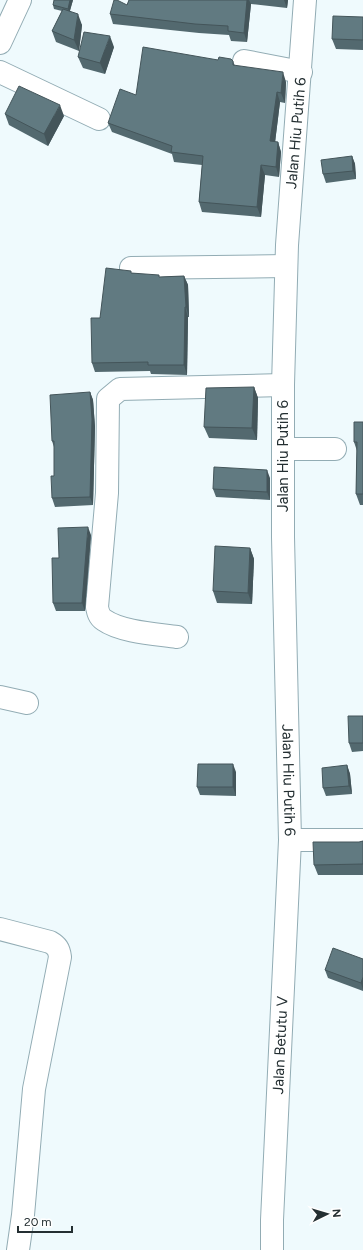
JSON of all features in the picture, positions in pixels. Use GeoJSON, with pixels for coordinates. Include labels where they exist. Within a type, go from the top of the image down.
{"type":"FeatureCollection","features":[{"type":"Feature","properties":{"kind":"street"},"geometry":{"type":"LineString","coordinates":[[0,43],[20,0]]}},
{"type":"Feature","properties":{"kind":"street","name":"Jalan Hiu Putih 6"},"geometry":{"type":"LineString","coordinates":[[305,0],[286,266],[283,537],[290,840],[363,840]]}},
{"type":"Feature","properties":{"kind":"street"},"geometry":{"type":"LineString","coordinates":[[244,61],[300,72]]}},
{"type":"Feature","properties":{"kind":"street"},"geometry":{"type":"LineString","coordinates":[[0,72],[100,119]]}},
{"type":"Feature","properties":{"kind":"street"},"geometry":{"type":"LineString","coordinates":[[131,268],[286,266]]}},
{"type":"Feature","properties":{"kind":"street"},"geometry":{"type":"LineString","coordinates":[[177,637],[122,628],[103,620],[98,614],[97,606],[107,493],[108,399],[120,388],[284,385]]}},
{"type":"Feature","properties":{"kind":"street"},"geometry":{"type":"LineString","coordinates":[[283,449],[335,449]]}},
{"type":"Feature","properties":{"kind":"street"},"geometry":{"type":"LineString","coordinates":[[0,697],[27,704]]}},
{"type":"Feature","properties":{"kind":"street","name":"Jalan Betutu V"},"geometry":{"type":"LineString","coordinates":[[272,1250],[272,1220],[290,840]]}},
{"type":"Feature","properties":{"kind":"street"},"geometry":{"type":"LineString","coordinates":[[0,929],[50,942],[56,945],[59,950],[60,957],[34,1089],[23,1215],[18,1250]]}},
{"type":"Feature","properties":{"kind":"building"},"geometry":{"type":"Polygon","coordinates":[[[54,0],[70,0],[68,9],[53,5],[54,0]]]}},
{"type":"Feature","properties":{"kind":"building"},"geometry":{"type":"Polygon","coordinates":[[[114,0],[127,5],[129,0],[247,0],[244,33],[228,31],[228,26],[195,24],[110,14],[114,0]]]}},
{"type":"Feature","properties":{"kind":"building"},"geometry":{"type":"Polygon","coordinates":[[[63,9],[78,14],[74,40],[52,31],[63,9]]]}},
{"type":"Feature","properties":{"kind":"building"},"geometry":{"type":"Polygon","coordinates":[[[333,16],[363,17],[363,40],[332,39],[333,16]]]}},
{"type":"Feature","properties":{"kind":"building"},"geometry":{"type":"Polygon","coordinates":[[[84,32],[110,36],[100,63],[78,57],[84,32]]]}},
{"type":"Feature","properties":{"kind":"building"},"geometry":{"type":"Polygon","coordinates":[[[143,47],[218,60],[219,57],[231,59],[233,61],[233,65],[283,72],[281,93],[277,92],[270,141],[278,142],[276,167],[261,165],[257,207],[199,202],[203,156],[171,152],[172,146],[108,123],[120,89],[136,95],[143,47]]]}},
{"type":"Feature","properties":{"kind":"building"},"geometry":{"type":"Polygon","coordinates":[[[19,86],[60,105],[44,134],[5,114],[19,86]]]}},
{"type":"Feature","properties":{"kind":"building"},"geometry":{"type":"Polygon","coordinates":[[[352,156],[353,171],[323,174],[321,160],[352,156]]]}},
{"type":"Feature","properties":{"kind":"building"},"geometry":{"type":"Polygon","coordinates":[[[106,268],[131,271],[131,273],[159,275],[159,277],[184,276],[186,307],[184,365],[148,365],[148,362],[92,363],[91,318],[100,318],[106,268]]]}},
{"type":"Feature","properties":{"kind":"building"},"geometry":{"type":"Polygon","coordinates":[[[254,387],[252,428],[204,427],[206,388],[254,387]]]}},
{"type":"Feature","properties":{"kind":"building"},"geometry":{"type":"Polygon","coordinates":[[[90,392],[92,419],[90,497],[52,498],[51,476],[54,476],[54,441],[52,441],[50,395],[90,392]]]}},
{"type":"Feature","properties":{"kind":"building"},"geometry":{"type":"Polygon","coordinates":[[[354,422],[363,422],[363,494],[356,494],[357,442],[354,442],[354,422]]]}},
{"type":"Feature","properties":{"kind":"building"},"geometry":{"type":"Polygon","coordinates":[[[214,467],[267,470],[267,492],[213,489],[214,467]]]}},
{"type":"Feature","properties":{"kind":"building"},"geometry":{"type":"Polygon","coordinates":[[[88,527],[82,603],[53,603],[52,558],[59,558],[58,528],[88,527]]]}},
{"type":"Feature","properties":{"kind":"building"},"geometry":{"type":"Polygon","coordinates":[[[215,546],[250,548],[248,593],[213,591],[215,546]]]}},
{"type":"Feature","properties":{"kind":"building"},"geometry":{"type":"Polygon","coordinates":[[[348,716],[363,716],[363,743],[349,743],[348,716]]]}},
{"type":"Feature","properties":{"kind":"building"},"geometry":{"type":"Polygon","coordinates":[[[198,764],[233,764],[233,787],[197,787],[198,764]]]}},
{"type":"Feature","properties":{"kind":"building"},"geometry":{"type":"Polygon","coordinates":[[[347,765],[349,786],[323,788],[322,768],[347,765]]]}},
{"type":"Feature","properties":{"kind":"building"},"geometry":{"type":"Polygon","coordinates":[[[363,841],[363,864],[314,865],[313,842],[363,841]]]}},
{"type":"Feature","properties":{"kind":"building"},"geometry":{"type":"Polygon","coordinates":[[[333,948],[363,959],[363,977],[361,983],[325,970],[333,948]]]}}]}
